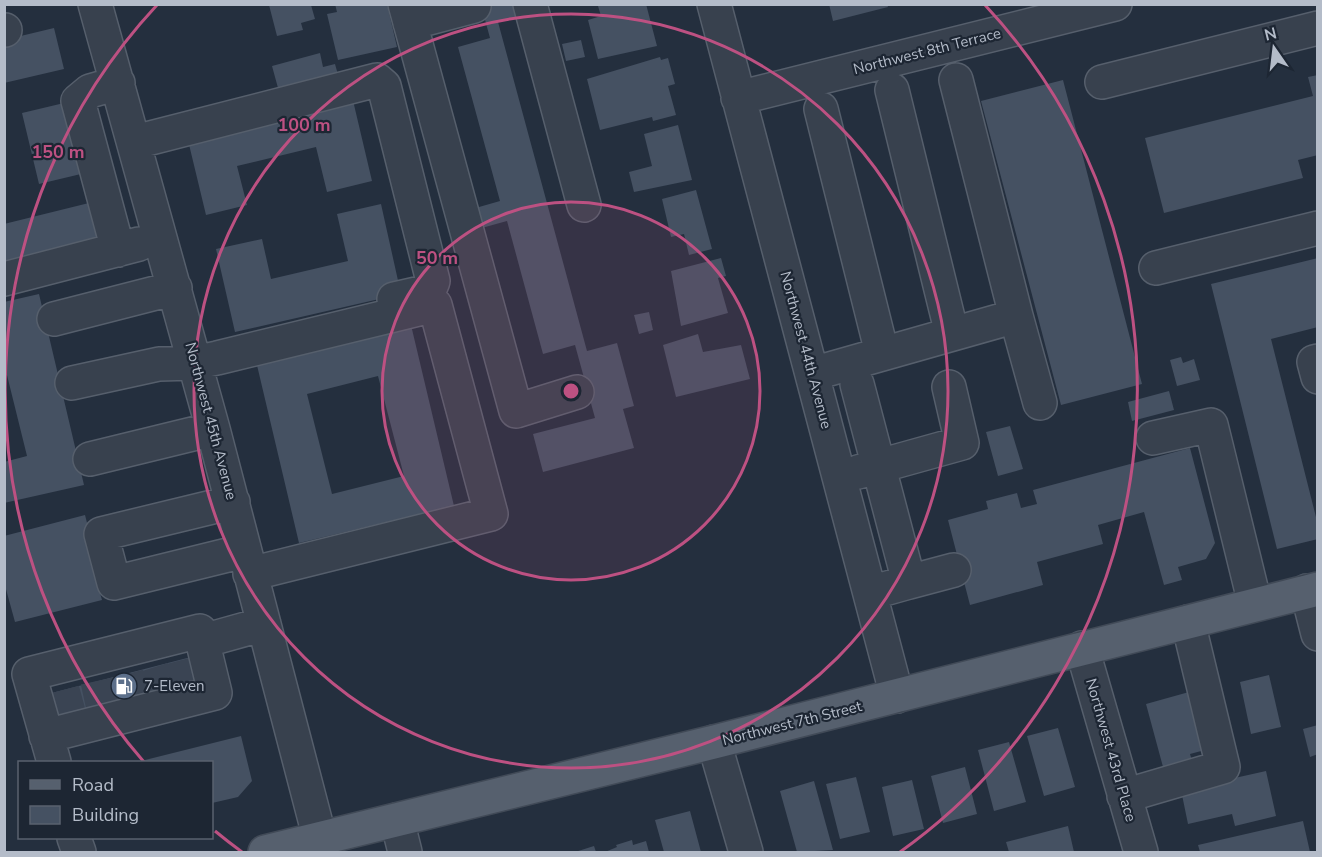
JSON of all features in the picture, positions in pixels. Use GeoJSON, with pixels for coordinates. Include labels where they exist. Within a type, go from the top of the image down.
{"type":"FeatureCollection","features":[{"type":"Feature","properties":{"kind":"main road","name":"Northwest 7th Street"},"geometry":{"type":"LineString","coordinates":[[265,852],[317,844],[397,820],[1312,590]]}},
{"type":"Feature","properties":{"kind":"street","name":"Northwest 45th Avenue"},"geometry":{"type":"LineString","coordinates":[[96,4],[233,502],[317,844]]}},
{"type":"Feature","properties":{"kind":"street"},"geometry":{"type":"LineString","coordinates":[[530,4],[584,205]]}},
{"type":"Feature","properties":{"kind":"street","name":"Northwest 44th Avenue"},"geometry":{"type":"LineString","coordinates":[[714,4],[897,696]]}},
{"type":"Feature","properties":{"kind":"street","name":"Northwest 8th Terrace"},"geometry":{"type":"LineString","coordinates":[[738,99],[1112,5]]}},
{"type":"Feature","properties":{"kind":"street"},"geometry":{"type":"LineString","coordinates":[[474,6],[407,14],[516,411],[577,392]]}},
{"type":"Feature","properties":{"kind":"street"},"geometry":{"type":"LineString","coordinates":[[1102,82],[1317,28]]}},
{"type":"Feature","properties":{"kind":"street"},"geometry":{"type":"LineString","coordinates":[[72,383],[159,364],[429,291],[433,281],[384,86],[377,80],[139,156],[99,182]]}},
{"type":"Feature","properties":{"kind":"street"},"geometry":{"type":"LineString","coordinates":[[956,80],[1040,403]]}},
{"type":"Feature","properties":{"kind":"street"},"geometry":{"type":"LineString","coordinates":[[117,250],[78,101],[90,91],[118,83]]}},
{"type":"Feature","properties":{"kind":"street"},"geometry":{"type":"LineString","coordinates":[[892,90],[952,334]]}},
{"type":"Feature","properties":{"kind":"street"},"geometry":{"type":"LineString","coordinates":[[821,109],[882,353]]}},
{"type":"Feature","properties":{"kind":"street"},"geometry":{"type":"LineString","coordinates":[[1156,268],[1317,228]]}},
{"type":"Feature","properties":{"kind":"street"},"geometry":{"type":"LineString","coordinates":[[4,279],[161,238]]}},
{"type":"Feature","properties":{"kind":"street"},"geometry":{"type":"LineString","coordinates":[[54,319],[175,288]]}},
{"type":"Feature","properties":{"kind":"street"},"geometry":{"type":"LineString","coordinates":[[193,355],[435,304],[491,514],[247,563],[114,583],[101,534],[233,502]]}},
{"type":"Feature","properties":{"kind":"street"},"geometry":{"type":"LineString","coordinates":[[812,374],[1016,316]]}},
{"type":"Feature","properties":{"kind":"street"},"geometry":{"type":"LineString","coordinates":[[1317,361],[1314,362],[1317,377]]}},
{"type":"Feature","properties":{"kind":"street"},"geometry":{"type":"LineString","coordinates":[[857,384],[909,582]]}},
{"type":"Feature","properties":{"kind":"street"},"geometry":{"type":"LineString","coordinates":[[839,477],[962,443],[949,387]]}},
{"type":"Feature","properties":{"kind":"street"},"geometry":{"type":"LineString","coordinates":[[1153,438],[1211,425],[1255,604]]}},
{"type":"Feature","properties":{"kind":"street"},"geometry":{"type":"LineString","coordinates":[[90,459],[213,429]]}},
{"type":"Feature","properties":{"kind":"street"},"geometry":{"type":"LineString","coordinates":[[870,593],[954,570]]}},
{"type":"Feature","properties":{"kind":"street"},"geometry":{"type":"LineString","coordinates":[[1312,590],[1317,634]]}},
{"type":"Feature","properties":{"kind":"street"},"geometry":{"type":"LineString","coordinates":[[1124,796],[1223,768],[1188,622]]}},
{"type":"Feature","properties":{"kind":"street"},"geometry":{"type":"LineString","coordinates":[[60,716],[264,624]]}},
{"type":"Feature","properties":{"kind":"street","name":"Northwest 43rd Place"},"geometry":{"type":"LineString","coordinates":[[1082,648],[1141,852]]}},
{"type":"Feature","properties":{"kind":"street"},"geometry":{"type":"LineString","coordinates":[[60,716],[145,678]]}},
{"type":"Feature","properties":{"kind":"street"},"geometry":{"type":"LineString","coordinates":[[714,742],[746,852]]}},
{"type":"Feature","properties":{"kind":"street"},"geometry":{"type":"LineString","coordinates":[[397,820],[405,852]]}},
{"type":"Feature","properties":{"kind":"building"},"geometry":{"type":"Polygon","coordinates":[[[335,4],[387,4],[397,47],[338,60],[327,14],[337,12],[335,4]]]}},
{"type":"Feature","properties":{"kind":"building"},"geometry":{"type":"Polygon","coordinates":[[[646,4],[657,46],[598,59],[588,20],[601,16],[598,6],[646,4]]]}},
{"type":"Feature","properties":{"kind":"building"},"geometry":{"type":"Polygon","coordinates":[[[829,4],[887,4],[888,7],[833,21],[829,4]]]}},
{"type":"Feature","properties":{"kind":"building"},"geometry":{"type":"Polygon","coordinates":[[[269,5],[311,5],[315,19],[301,23],[303,30],[277,36],[269,5]]]}},
{"type":"Feature","properties":{"kind":"building"},"geometry":{"type":"Polygon","coordinates":[[[481,5],[526,5],[529,14],[498,22],[587,351],[617,343],[634,406],[623,409],[634,448],[543,472],[533,434],[595,418],[575,345],[543,354],[507,221],[478,229],[472,209],[500,201],[458,47],[490,38],[481,5]]]}},
{"type":"Feature","properties":{"kind":"building"},"geometry":{"type":"Polygon","coordinates":[[[54,28],[64,69],[4,83],[4,40],[54,28]]]}},
{"type":"Feature","properties":{"kind":"building"},"geometry":{"type":"Polygon","coordinates":[[[581,40],[585,57],[566,61],[562,44],[581,40]]]}},
{"type":"Feature","properties":{"kind":"building"},"geometry":{"type":"Polygon","coordinates":[[[320,53],[323,67],[335,64],[340,82],[297,93],[294,84],[278,88],[272,66],[320,53]]]}},
{"type":"Feature","properties":{"kind":"building"},"geometry":{"type":"Polygon","coordinates":[[[660,57],[661,60],[668,58],[675,84],[668,86],[676,115],[653,121],[652,117],[600,130],[587,79],[660,57]]]}},
{"type":"Feature","properties":{"kind":"building"},"geometry":{"type":"Polygon","coordinates":[[[1318,75],[1318,155],[1298,160],[1303,178],[1164,213],[1145,138],[1313,96],[1308,77],[1318,75]]]}},
{"type":"Feature","properties":{"kind":"building"},"geometry":{"type":"Polygon","coordinates":[[[1063,80],[1142,384],[1061,405],[981,101],[1063,80]]]}},
{"type":"Feature","properties":{"kind":"building"},"geometry":{"type":"Polygon","coordinates":[[[351,92],[372,181],[327,192],[316,147],[237,166],[247,205],[206,215],[186,132],[351,92]]]}},
{"type":"Feature","properties":{"kind":"building"},"geometry":{"type":"Polygon","coordinates":[[[64,103],[81,174],[39,184],[22,113],[64,103]]]}},
{"type":"Feature","properties":{"kind":"building"},"geometry":{"type":"Polygon","coordinates":[[[678,125],[692,180],[634,192],[629,172],[652,166],[644,134],[678,125]]]}},
{"type":"Feature","properties":{"kind":"building"},"geometry":{"type":"Polygon","coordinates":[[[696,190],[712,249],[689,255],[684,234],[671,237],[662,199],[696,190]]]}},
{"type":"Feature","properties":{"kind":"building"},"geometry":{"type":"Polygon","coordinates":[[[97,201],[108,245],[4,270],[4,224],[97,201]]]}},
{"type":"Feature","properties":{"kind":"building"},"geometry":{"type":"Polygon","coordinates":[[[381,204],[401,294],[235,332],[216,249],[262,239],[271,279],[348,261],[337,214],[381,204]]]}},
{"type":"Feature","properties":{"kind":"building"},"geometry":{"type":"Polygon","coordinates":[[[721,258],[726,276],[718,278],[728,313],[681,326],[671,271],[721,258]]]}},
{"type":"Feature","properties":{"kind":"building"},"geometry":{"type":"Polygon","coordinates":[[[1318,258],[1318,327],[1271,339],[1318,525],[1318,539],[1277,549],[1211,284],[1318,258]]]}},
{"type":"Feature","properties":{"kind":"building"},"geometry":{"type":"Polygon","coordinates":[[[39,294],[84,485],[4,503],[4,462],[27,456],[4,363],[4,302],[39,294]]]}},
{"type":"Feature","properties":{"kind":"building"},"geometry":{"type":"Polygon","coordinates":[[[649,312],[653,330],[639,334],[634,315],[649,312]]]}},
{"type":"Feature","properties":{"kind":"building"},"geometry":{"type":"Polygon","coordinates":[[[411,325],[454,506],[299,543],[256,361],[411,325]],[[378,376],[307,394],[332,494],[404,476],[378,376]]]}},
{"type":"Feature","properties":{"kind":"building"},"geometry":{"type":"Polygon","coordinates":[[[698,334],[703,352],[741,345],[750,379],[676,397],[663,345],[698,334]]]}},
{"type":"Feature","properties":{"kind":"building"},"geometry":{"type":"Polygon","coordinates":[[[1181,357],[1183,363],[1194,359],[1200,380],[1177,386],[1170,360],[1181,357]]]}},
{"type":"Feature","properties":{"kind":"building"},"geometry":{"type":"Polygon","coordinates":[[[1169,391],[1174,410],[1132,421],[1128,402],[1169,391]]]}},
{"type":"Feature","properties":{"kind":"building"},"geometry":{"type":"Polygon","coordinates":[[[1010,426],[1023,469],[998,476],[986,432],[1010,426]]]}},
{"type":"Feature","properties":{"kind":"building"},"geometry":{"type":"Polygon","coordinates":[[[1190,448],[1215,543],[1206,559],[1178,567],[1182,580],[1164,585],[1144,512],[1098,525],[1103,544],[1037,562],[1043,585],[970,605],[948,520],[988,509],[986,501],[1017,493],[1021,508],[1037,504],[1033,490],[1190,448]]]}},
{"type":"Feature","properties":{"kind":"building"},"geometry":{"type":"Polygon","coordinates":[[[85,515],[96,558],[91,560],[102,600],[15,622],[4,582],[4,536],[85,515]]]}},
{"type":"Feature","properties":{"kind":"building","name":"7-Eleven"},"geometry":{"type":"Polygon","coordinates":[[[191,657],[197,680],[46,718],[40,696],[191,657]]]}},
{"type":"Feature","properties":{"kind":"building"},"geometry":{"type":"Polygon","coordinates":[[[1269,675],[1281,727],[1251,734],[1240,682],[1269,675]]]}},
{"type":"Feature","properties":{"kind":"building"},"geometry":{"type":"Polygon","coordinates":[[[1189,692],[1205,750],[1190,754],[1195,771],[1166,778],[1146,704],[1189,692]]]}},
{"type":"Feature","properties":{"kind":"building"},"geometry":{"type":"Polygon","coordinates":[[[1318,725],[1318,754],[1310,757],[1303,729],[1318,725]]]}},
{"type":"Feature","properties":{"kind":"building"},"geometry":{"type":"Polygon","coordinates":[[[1058,728],[1075,787],[1044,796],[1027,736],[1058,728]]]}},
{"type":"Feature","properties":{"kind":"building"},"geometry":{"type":"Polygon","coordinates":[[[241,736],[252,781],[238,797],[213,803],[213,761],[141,761],[241,736]]]}},
{"type":"Feature","properties":{"kind":"building"},"geometry":{"type":"Polygon","coordinates":[[[1009,742],[1026,802],[994,811],[978,750],[1009,742]]]}},
{"type":"Feature","properties":{"kind":"building"},"geometry":{"type":"Polygon","coordinates":[[[965,767],[977,814],[943,823],[931,776],[965,767]]]}},
{"type":"Feature","properties":{"kind":"building"},"geometry":{"type":"Polygon","coordinates":[[[1266,771],[1276,816],[1235,826],[1232,814],[1188,824],[1181,790],[1266,771]]]}},
{"type":"Feature","properties":{"kind":"building"},"geometry":{"type":"Polygon","coordinates":[[[856,777],[870,832],[840,839],[826,784],[856,777]]]}},
{"type":"Feature","properties":{"kind":"building"},"geometry":{"type":"Polygon","coordinates":[[[912,780],[924,829],[893,836],[882,787],[912,780]]]}},
{"type":"Feature","properties":{"kind":"building"},"geometry":{"type":"Polygon","coordinates":[[[814,781],[833,850],[797,852],[780,791],[814,781]]]}},
{"type":"Feature","properties":{"kind":"building"},"geometry":{"type":"Polygon","coordinates":[[[690,811],[701,852],[664,852],[655,820],[690,811]]]}},
{"type":"Feature","properties":{"kind":"building"},"geometry":{"type":"Polygon","coordinates":[[[1303,821],[1310,852],[1200,852],[1198,845],[1303,821]]]}},
{"type":"Feature","properties":{"kind":"building"},"geometry":{"type":"Polygon","coordinates":[[[1068,826],[1074,852],[1009,852],[1006,842],[1068,826]]]}},
{"type":"Feature","properties":{"kind":"building"},"geometry":{"type":"Polygon","coordinates":[[[632,840],[633,845],[646,841],[649,852],[605,852],[617,847],[616,845],[632,840]]]}},
{"type":"Feature","properties":{"kind":"building"},"geometry":{"type":"Polygon","coordinates":[[[594,846],[596,852],[575,852],[594,846]]]}},
{"type":"Feature","properties":{"kind":"tunnel"},"geometry":{"type":"LineString","coordinates":[[178,661],[184,683]]}},
{"type":"Feature","properties":{"kind":"tunnel"},"geometry":{"type":"LineString","coordinates":[[152,668],[159,690]]}},
{"type":"Feature","properties":{"kind":"tunnel"},"geometry":{"type":"LineString","coordinates":[[127,674],[133,696]]}},
{"type":"Feature","properties":{"kind":"tunnel"},"geometry":{"type":"LineString","coordinates":[[97,681],[102,704]]}},
{"type":"Feature","properties":{"kind":"tunnel"},"geometry":{"type":"LineString","coordinates":[[63,690],[69,712]]}},
{"type":"Feature","properties":{"kind":"place","name":"7-Eleven"},"geometry":{"type":"Point","coordinates":[124,686]}}]}
